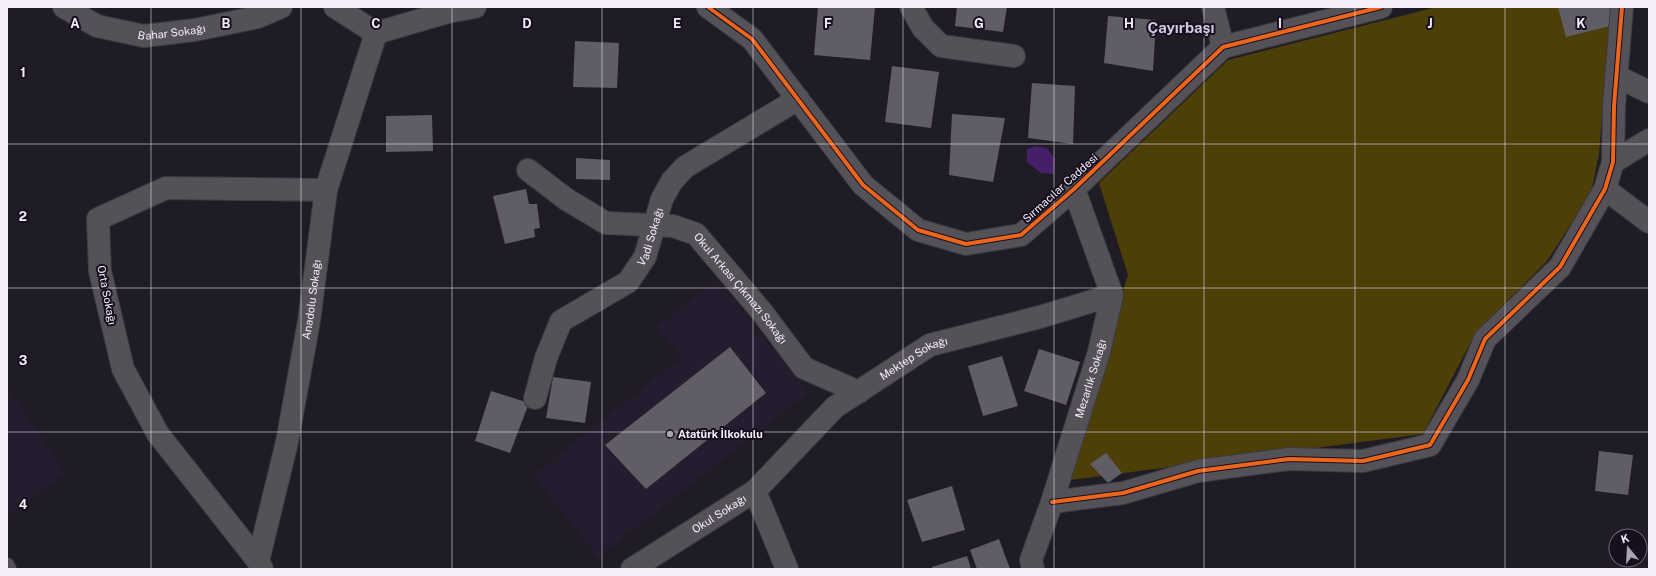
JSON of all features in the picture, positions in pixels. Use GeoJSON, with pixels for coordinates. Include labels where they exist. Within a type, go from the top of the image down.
{"type":"FeatureCollection","features":[{"type":"Feature","properties":{"kind":"street","name":"Bahar Sokağı"},"geometry":{"type":"LineString","coordinates":[[64,7],[97,26],[144,36],[195,30],[258,17],[281,7]]}},
{"type":"Feature","properties":{"kind":"street"},"geometry":{"type":"LineString","coordinates":[[335,7],[376,33],[448,12],[475,7]]}},
{"type":"Feature","properties":{"kind":"street","name":"Sırmacılar Caddesi"},"geometry":{"type":"LineString","coordinates":[[708,7],[752,39],[862,185],[918,230],[966,244],[1021,235],[1074,189],[1223,47],[1381,7]]}},
{"type":"Feature","properties":{"kind":"street"},"geometry":{"type":"LineString","coordinates":[[911,7],[923,28],[941,46],[1014,56]]}},
{"type":"Feature","properties":{"kind":"street"},"geometry":{"type":"LineString","coordinates":[[1213,7],[1223,47]]}},
{"type":"Feature","properties":{"kind":"street"},"geometry":{"type":"LineString","coordinates":[[1052,502],[1123,493],[1198,471],[1289,459],[1363,461],[1430,445],[1468,380],[1485,339],[1560,267],[1605,189],[1613,162],[1616,76],[1622,7]]}},
{"type":"Feature","properties":{"kind":"street","name":"Anadolu Sokağı"},"geometry":{"type":"LineString","coordinates":[[260,565],[287,442],[309,322],[326,190],[376,33]]}},
{"type":"Feature","properties":{"kind":"street"},"geometry":{"type":"LineString","coordinates":[[1616,76],[1649,92]]}},
{"type":"Feature","properties":{"kind":"street","name":"Vadi Sokağı"},"geometry":{"type":"LineString","coordinates":[[535,398],[546,358],[561,321],[628,282],[645,257],[662,199],[672,181],[685,167],[798,99]]}},
{"type":"Feature","properties":{"kind":"street"},"geometry":{"type":"LineString","coordinates":[[1613,162],[1649,140]]}},
{"type":"Feature","properties":{"kind":"street","name":"Okul Arkası Çıkmazı Sokağı"},"geometry":{"type":"LineString","coordinates":[[528,170],[566,199],[606,223],[673,226],[696,234],[762,312],[804,368],[859,392]]}},
{"type":"Feature","properties":{"kind":"street","name":"Orta Sokağı"},"geometry":{"type":"LineString","coordinates":[[260,565],[158,434],[123,369],[100,271],[98,219],[166,188],[326,190]]}},
{"type":"Feature","properties":{"kind":"street"},"geometry":{"type":"LineString","coordinates":[[1074,189],[1112,295]]}},
{"type":"Feature","properties":{"kind":"street"},"geometry":{"type":"LineString","coordinates":[[1605,189],[1649,222]]}},
{"type":"Feature","properties":{"kind":"street","name":"Mezarlık Sokağı"},"geometry":{"type":"LineString","coordinates":[[1033,569],[1031,560],[1052,502],[1099,352],[1112,295]]}},
{"type":"Feature","properties":{"kind":"street","name":"Mektep Sokağı"},"geometry":{"type":"LineString","coordinates":[[755,491],[835,407],[930,345],[1040,317],[1112,295]]}},
{"type":"Feature","properties":{"kind":"street","name":"Okul Sokağı"},"geometry":{"type":"LineString","coordinates":[[632,569],[669,544],[755,491],[786,569]]}},
{"type":"Feature","properties":{"kind":"lane"},"geometry":{"type":"LineString","coordinates":[[7,565],[9,569]]}},
{"type":"Feature","properties":{"kind":"shaded area"},"geometry":{"type":"Polygon","coordinates":[[[1437,7],[1608,7],[1610,13],[1599,154],[1591,193],[1547,261],[1475,334],[1423,434],[1063,481],[1128,275],[1099,183],[1228,60],[1437,7]]]}},
{"type":"Feature","properties":{"kind":"shaded area"},"geometry":{"type":"Polygon","coordinates":[[[1036,146],[1047,148],[1055,159],[1054,174],[1041,173],[1027,162],[1027,149],[1036,146]]]}},
{"type":"Feature","properties":{"kind":"shaded area","name":"Atatürk İlkokulu"},"geometry":{"type":"Polygon","coordinates":[[[717,279],[808,393],[598,558],[533,475],[681,358],[657,327],[717,279]]]}},
{"type":"Feature","properties":{"kind":"shaded area"},"geometry":{"type":"Polygon","coordinates":[[[7,385],[66,474],[7,515],[7,385]]]}},
{"type":"Feature","properties":{"kind":"building"},"geometry":{"type":"Polygon","coordinates":[[[818,7],[875,7],[870,60],[814,55],[818,7]]]}},
{"type":"Feature","properties":{"kind":"building"},"geometry":{"type":"Polygon","coordinates":[[[957,7],[1007,7],[1003,32],[955,26],[957,7]]]}},
{"type":"Feature","properties":{"kind":"building"},"geometry":{"type":"Polygon","coordinates":[[[1558,7],[1610,7],[1614,25],[1566,37],[1558,7]]]}},
{"type":"Feature","properties":{"kind":"building"},"geometry":{"type":"Polygon","coordinates":[[[1108,16],[1156,20],[1153,71],[1104,63],[1108,16]]]}},
{"type":"Feature","properties":{"kind":"building"},"geometry":{"type":"Polygon","coordinates":[[[575,41],[619,43],[617,88],[573,87],[575,41]]]}},
{"type":"Feature","properties":{"kind":"building"},"geometry":{"type":"Polygon","coordinates":[[[892,66],[939,72],[931,128],[885,122],[892,66]]]}},
{"type":"Feature","properties":{"kind":"building"},"geometry":{"type":"Polygon","coordinates":[[[1032,83],[1075,86],[1073,144],[1028,138],[1032,83]]]}},
{"type":"Feature","properties":{"kind":"building"},"geometry":{"type":"Polygon","coordinates":[[[952,114],[1005,118],[993,182],[949,175],[952,114]]]}},
{"type":"Feature","properties":{"kind":"building"},"geometry":{"type":"Polygon","coordinates":[[[432,115],[433,151],[386,152],[386,116],[432,115]]]}},
{"type":"Feature","properties":{"kind":"building"},"geometry":{"type":"Polygon","coordinates":[[[576,158],[610,160],[610,180],[576,179],[576,158]]]}},
{"type":"Feature","properties":{"kind":"building"},"geometry":{"type":"Polygon","coordinates":[[[526,189],[529,204],[537,204],[540,228],[534,229],[535,237],[505,244],[493,196],[526,189]]]}},
{"type":"Feature","properties":{"kind":"building"},"geometry":{"type":"Polygon","coordinates":[[[730,347],[766,393],[646,489],[605,445],[730,347]]]}},
{"type":"Feature","properties":{"kind":"building"},"geometry":{"type":"Polygon","coordinates":[[[1039,349],[1080,362],[1066,405],[1024,391],[1039,349]]]}},
{"type":"Feature","properties":{"kind":"building"},"geometry":{"type":"Polygon","coordinates":[[[1002,356],[1018,406],[983,416],[968,366],[1002,356]]]}},
{"type":"Feature","properties":{"kind":"building"},"geometry":{"type":"Polygon","coordinates":[[[553,377],[591,382],[585,423],[546,418],[553,377]]]}},
{"type":"Feature","properties":{"kind":"building"},"geometry":{"type":"Polygon","coordinates":[[[491,391],[529,403],[510,453],[475,441],[491,391]]]}},
{"type":"Feature","properties":{"kind":"building"},"geometry":{"type":"Polygon","coordinates":[[[1599,451],[1633,455],[1628,495],[1595,491],[1599,451]]]}},
{"type":"Feature","properties":{"kind":"building"},"geometry":{"type":"Polygon","coordinates":[[[1106,453],[1122,473],[1108,483],[1090,464],[1106,453]]]}},
{"type":"Feature","properties":{"kind":"building"},"geometry":{"type":"Polygon","coordinates":[[[952,486],[965,530],[922,542],[907,500],[952,486]]]}},
{"type":"Feature","properties":{"kind":"building"},"geometry":{"type":"Polygon","coordinates":[[[999,539],[1010,569],[977,569],[970,550],[999,539]]]}},
{"type":"Feature","properties":{"kind":"building"},"geometry":{"type":"Polygon","coordinates":[[[967,556],[971,569],[932,569],[932,567],[967,556]]]}},
{"type":"Feature","properties":{"kind":"cycle path"},"geometry":{"type":"LineString","coordinates":[[708,7],[752,39],[863,185],[918,230],[966,244],[1021,235],[1074,189],[1223,47],[1381,7]]}},
{"type":"Feature","properties":{"kind":"cycle path"},"geometry":{"type":"LineString","coordinates":[[1052,502],[1123,493],[1198,471],[1289,459],[1363,461],[1430,445],[1468,380],[1485,339],[1560,267],[1605,189],[1613,162],[1614,106],[1622,7]]}},
{"type":"Feature","properties":{"kind":"place","name":"Atatürk İlkokulu"},"geometry":{"type":"Point","coordinates":[670,434]}},
{"type":"Feature","properties":{"kind":"district","name":"Çayırbaşı"},"geometry":{"type":"Point","coordinates":[1181,28]}}]}
